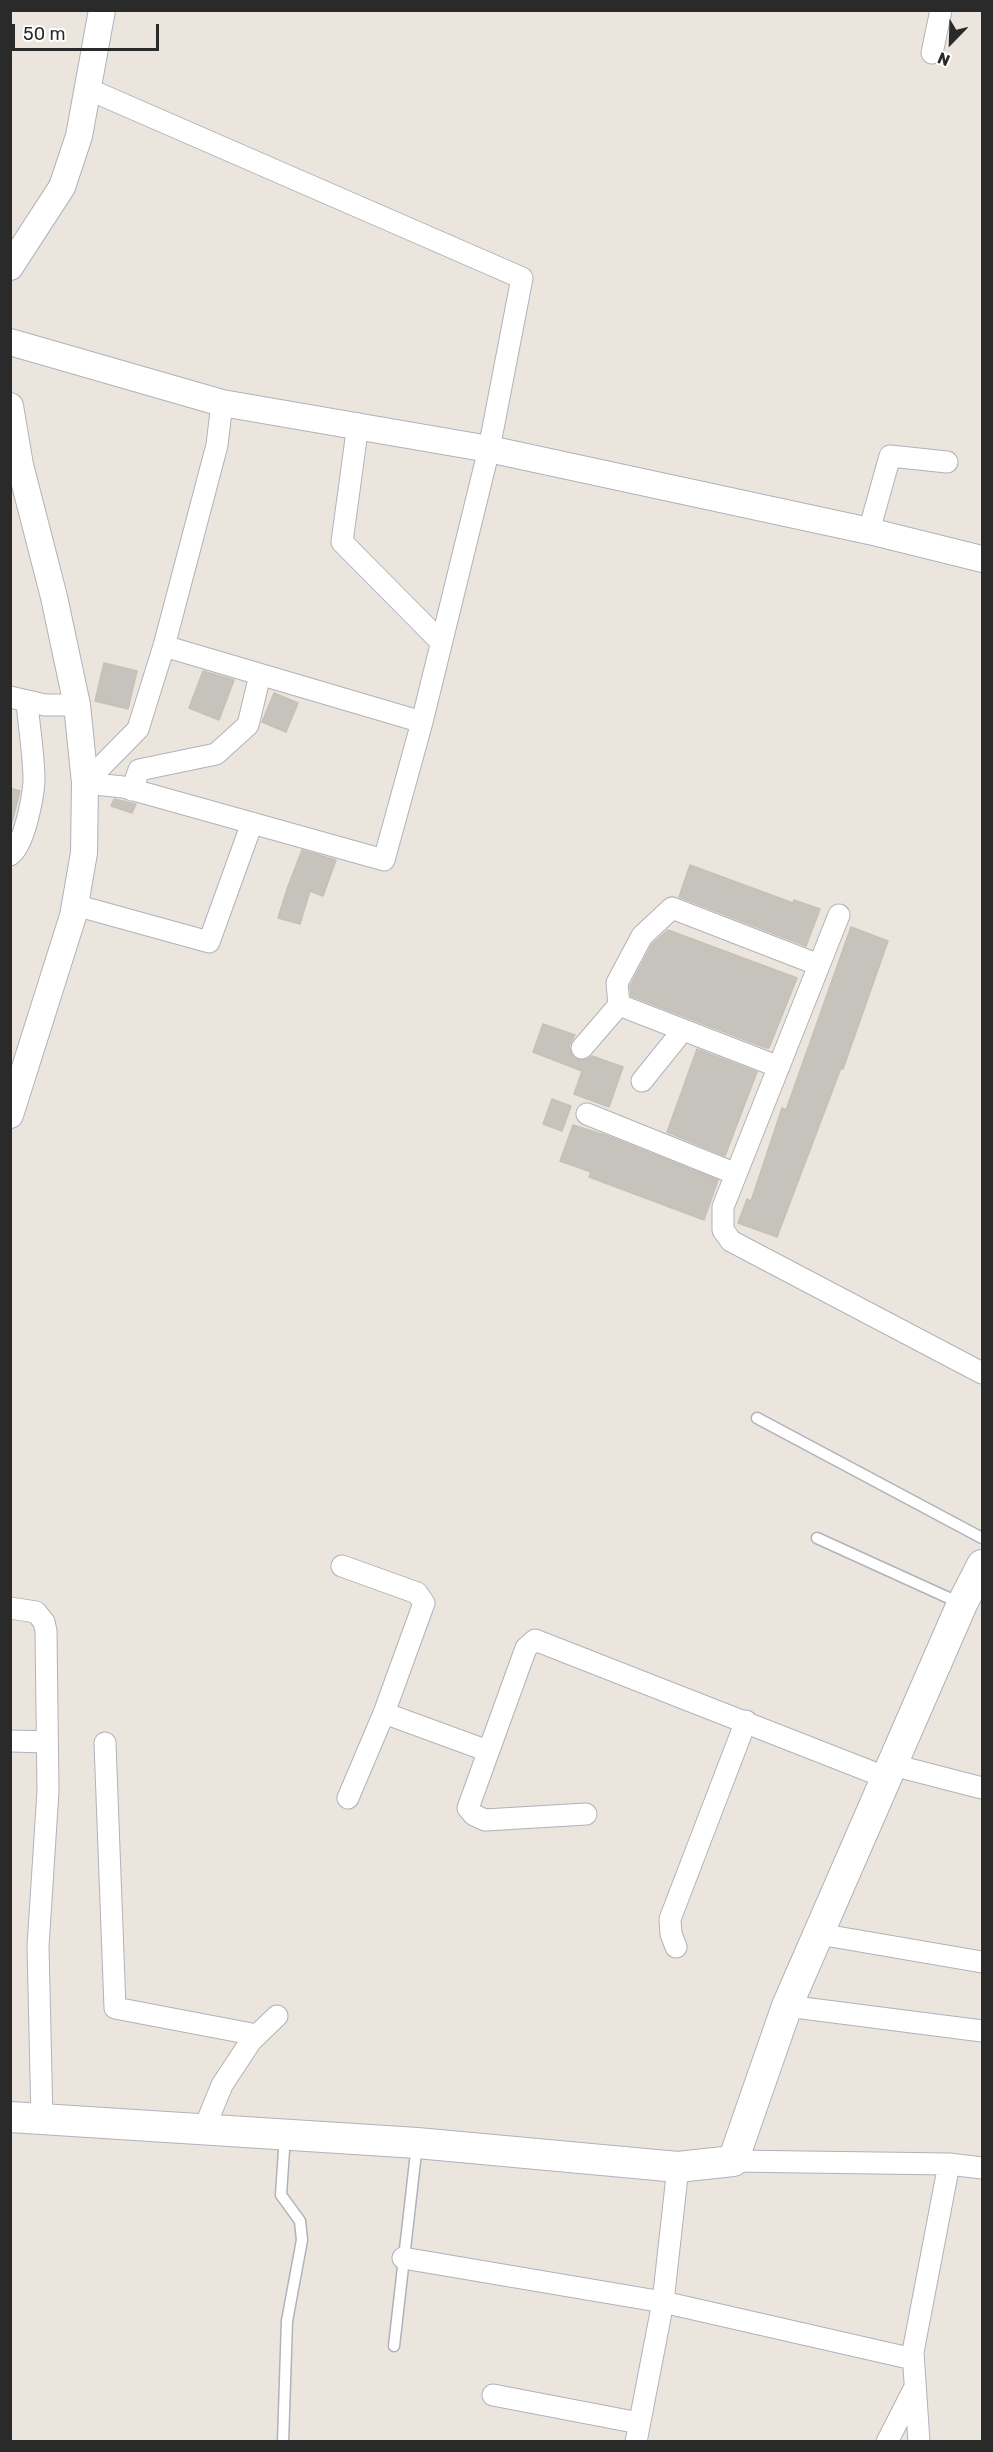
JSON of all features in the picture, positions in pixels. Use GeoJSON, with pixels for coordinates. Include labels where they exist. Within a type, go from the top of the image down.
{"type":"FeatureCollection","features":[{"type":"Feature","properties":{"kind":"main road"},"geometry":{"type":"LineString","coordinates":[[10,2118],[417,2143],[678,2167],[733,2161],[787,2006],[962,1604],[982,1565]]}},
{"type":"Feature","properties":{"kind":"street"},"geometry":{"type":"LineString","coordinates":[[10,267],[62,187],[79,136],[102,10]]}},
{"type":"Feature","properties":{"kind":"street"},"geometry":{"type":"LineString","coordinates":[[932,53],[941,10]]}},
{"type":"Feature","properties":{"kind":"street"},"geometry":{"type":"LineString","coordinates":[[85,783],[132,790],[384,860],[422,722],[489,449],[522,279],[88,89]]}},
{"type":"Feature","properties":{"kind":"street"},"geometry":{"type":"LineString","coordinates":[[10,342],[222,402],[358,424],[489,449],[869,531],[982,559]]}},
{"type":"Feature","properties":{"kind":"street"},"geometry":{"type":"LineString","coordinates":[[85,783],[138,729],[164,646],[218,446],[222,402]]}},
{"type":"Feature","properties":{"kind":"street"},"geometry":{"type":"LineString","coordinates":[[10,406],[20,465],[54,597],[77,705],[85,783],[84,853],[75,905],[51,990],[10,1115]]}},
{"type":"Feature","properties":{"kind":"street"},"geometry":{"type":"LineString","coordinates":[[358,424],[342,542],[441,642]]}},
{"type":"Feature","properties":{"kind":"street"},"geometry":{"type":"LineString","coordinates":[[869,531],[890,456],[947,462]]}},
{"type":"Feature","properties":{"kind":"street"},"geometry":{"type":"LineString","coordinates":[[164,646],[422,722]]}},
{"type":"Feature","properties":{"kind":"street"},"geometry":{"type":"LineString","coordinates":[[132,790],[140,770],[216,754],[248,725],[260,675]]}},
{"type":"Feature","properties":{"kind":"street"},"geometry":{"type":"LineString","coordinates":[[10,855],[15,852],[24,832],[34,782],[19,700],[77,705]]}},
{"type":"Feature","properties":{"kind":"street"},"geometry":{"type":"LineString","coordinates":[[75,905],[209,942],[252,823]]}},
{"type":"Feature","properties":{"kind":"street"},"geometry":{"type":"LineString","coordinates":[[582,1048],[619,1005],[617,983],[642,936],[672,908],[819,965]]}},
{"type":"Feature","properties":{"kind":"street"},"geometry":{"type":"LineString","coordinates":[[839,915],[723,1207],[723,1230],[731,1241],[982,1373]]}},
{"type":"Feature","properties":{"kind":"street"},"geometry":{"type":"LineString","coordinates":[[619,1005],[779,1067]]}},
{"type":"Feature","properties":{"kind":"street"},"geometry":{"type":"LineString","coordinates":[[642,1081],[683,1030]]}},
{"type":"Feature","properties":{"kind":"street"},"geometry":{"type":"LineString","coordinates":[[586,1114],[736,1174]]}},
{"type":"Feature","properties":{"kind":"street"},"geometry":{"type":"LineString","coordinates":[[342,1566],[417,1593],[424,1603],[384,1713],[348,1798]]}},
{"type":"Feature","properties":{"kind":"street"},"geometry":{"type":"LineString","coordinates":[[10,1608],[36,1612],[44,1622],[46,1631],[48,1791],[38,1946],[42,2120]]}},
{"type":"Feature","properties":{"kind":"street"},"geometry":{"type":"LineString","coordinates":[[586,1814],[485,1820],[474,1815],[468,1808],[526,1648],[535,1640],[746,1721],[890,1771],[982,1788]]}},
{"type":"Feature","properties":{"kind":"street"},"geometry":{"type":"LineString","coordinates":[[384,1713],[488,1751]]}},
{"type":"Feature","properties":{"kind":"street"},"geometry":{"type":"LineString","coordinates":[[676,1947],[671,1934],[670,1919],[746,1721]]}},
{"type":"Feature","properties":{"kind":"street"},"geometry":{"type":"LineString","coordinates":[[10,1741],[47,1742]]}},
{"type":"Feature","properties":{"kind":"street"},"geometry":{"type":"LineString","coordinates":[[105,1743],[115,2008],[257,2035]]}},
{"type":"Feature","properties":{"kind":"street"},"geometry":{"type":"LineString","coordinates":[[819,1934],[982,1962]]}},
{"type":"Feature","properties":{"kind":"street"},"geometry":{"type":"LineString","coordinates":[[787,2006],[982,2031]]}},
{"type":"Feature","properties":{"kind":"street"},"geometry":{"type":"LineString","coordinates":[[204,2130],[222,2085],[250,2041],[277,2016]]}},
{"type":"Feature","properties":{"kind":"street"},"geometry":{"type":"LineString","coordinates":[[733,2161],[949,2164],[982,2168]]}},
{"type":"Feature","properties":{"kind":"street"},"geometry":{"type":"LineString","coordinates":[[919,2442],[913,2352],[949,2164]]}},
{"type":"Feature","properties":{"kind":"street"},"geometry":{"type":"LineString","coordinates":[[493,2395],[637,2432],[663,2302],[678,2167]]}},
{"type":"Feature","properties":{"kind":"street"},"geometry":{"type":"LineString","coordinates":[[403,2258],[663,2302],[913,2359]]}},
{"type":"Feature","properties":{"kind":"street"},"geometry":{"type":"LineString","coordinates":[[887,2442],[915,2387]]}},
{"type":"Feature","properties":{"kind":"lane"},"geometry":{"type":"LineString","coordinates":[[757,1418],[982,1538]]}},
{"type":"Feature","properties":{"kind":"lane"},"geometry":{"type":"LineString","coordinates":[[817,1538],[962,1604]]}},
{"type":"Feature","properties":{"kind":"lane"},"geometry":{"type":"LineString","coordinates":[[283,2442],[286,2321],[302,2240],[300,2221],[281,2195],[285,2135]]}},
{"type":"Feature","properties":{"kind":"lane"},"geometry":{"type":"LineString","coordinates":[[394,2346],[417,2143]]}},
{"type":"Feature","properties":{"kind":"building"},"geometry":{"type":"Polygon","coordinates":[[[104,663],[137,671],[128,709],[95,701],[104,663]]]}},
{"type":"Feature","properties":{"kind":"building"},"geometry":{"type":"Polygon","coordinates":[[[203,671],[234,680],[219,720],[189,708],[203,671]]]}},
{"type":"Feature","properties":{"kind":"building"},"geometry":{"type":"Polygon","coordinates":[[[274,693],[298,703],[286,732],[262,722],[274,693]]]}},
{"type":"Feature","properties":{"kind":"building"},"geometry":{"type":"Polygon","coordinates":[[[10,788],[20,791],[10,830],[10,788]]]}},
{"type":"Feature","properties":{"kind":"building"},"geometry":{"type":"Polygon","coordinates":[[[114,799],[136,804],[132,813],[111,806],[114,799]]]}},
{"type":"Feature","properties":{"kind":"building"},"geometry":{"type":"Polygon","coordinates":[[[302,850],[336,860],[323,896],[310,891],[300,924],[278,918],[302,850]]]}},
{"type":"Feature","properties":{"kind":"building"},"geometry":{"type":"Polygon","coordinates":[[[690,865],[793,903],[794,900],[820,909],[806,946],[679,897],[690,865]]]}},
{"type":"Feature","properties":{"kind":"building"},"geometry":{"type":"Polygon","coordinates":[[[851,927],[888,941],[843,1069],[841,1068],[777,1237],[738,1223],[747,1199],[751,1201],[782,1108],[786,1110],[851,927]]]}},
{"type":"Feature","properties":{"kind":"building"},"geometry":{"type":"Polygon","coordinates":[[[668,930],[797,978],[769,1048],[631,996],[630,986],[652,944],[668,930]]]}},
{"type":"Feature","properties":{"kind":"building"},"geometry":{"type":"Polygon","coordinates":[[[543,1024],[575,1035],[569,1046],[574,1058],[586,1060],[592,1056],[623,1067],[609,1107],[574,1094],[582,1071],[533,1052],[543,1024]]]}},
{"type":"Feature","properties":{"kind":"building"},"geometry":{"type":"Polygon","coordinates":[[[697,1049],[757,1072],[725,1156],[667,1132],[697,1049]]]}},
{"type":"Feature","properties":{"kind":"building"},"geometry":{"type":"Polygon","coordinates":[[[552,1099],[571,1106],[562,1131],[543,1124],[552,1099]]]}},
{"type":"Feature","properties":{"kind":"building"},"geometry":{"type":"Polygon","coordinates":[[[573,1125],[605,1135],[718,1180],[704,1220],[589,1177],[591,1172],[560,1161],[573,1125]]]}}]}
